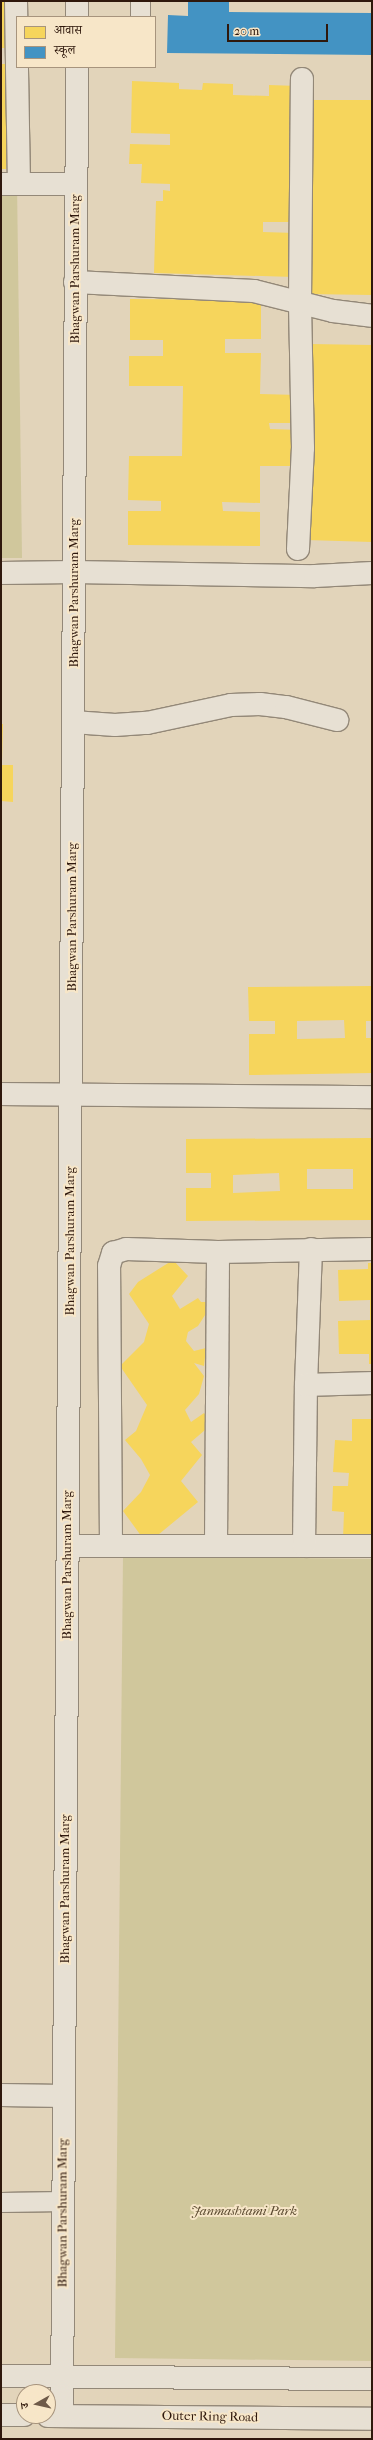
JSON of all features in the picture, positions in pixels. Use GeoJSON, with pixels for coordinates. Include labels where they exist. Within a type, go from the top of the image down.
{"type":"FeatureCollection","features":[{"type":"Feature","properties":{"kind":"street"},"geometry":{"type":"LineString","coordinates":[[16,1],[16,16]]}},
{"type":"Feature","properties":{"kind":"street"},"geometry":{"type":"LineString","coordinates":[[77,1],[77,16]]}},
{"type":"Feature","properties":{"kind":"street"},"geometry":{"type":"LineString","coordinates":[[17,68],[10,184],[76,184]]}},
{"type":"Feature","properties":{"kind":"street","name":"Bhagwan Parshuram Marg"},"geometry":{"type":"LineString","coordinates":[[56,2410],[62,2375],[77,68]]}},
{"type":"Feature","properties":{"kind":"street"},"geometry":{"type":"LineString","coordinates":[[298,549],[303,448],[300,302],[302,79]]}},
{"type":"Feature","properties":{"kind":"street"},"geometry":{"type":"LineString","coordinates":[[75,282],[246,291],[300,302],[333,312],[372,316]]}},
{"type":"Feature","properties":{"kind":"street"},"geometry":{"type":"LineString","coordinates":[[1,573],[74,572],[315,576],[372,573]]}},
{"type":"Feature","properties":{"kind":"street"},"geometry":{"type":"LineString","coordinates":[[73,722],[114,725],[147,723],[231,705],[260,704],[286,707],[336,720]]}},
{"type":"Feature","properties":{"kind":"street"},"geometry":{"type":"LineString","coordinates":[[1,1094],[372,1097]]}},
{"type":"Feature","properties":{"kind":"street"},"geometry":{"type":"LineString","coordinates":[[112,1546],[109,1266],[113,1253],[126,1248],[218,1252],[372,1249]]}},
{"type":"Feature","properties":{"kind":"street"},"geometry":{"type":"LineString","coordinates":[[304,1546],[306,1385],[311,1249]]}},
{"type":"Feature","properties":{"kind":"street"},"geometry":{"type":"LineString","coordinates":[[216,1544],[218,1252]]}},
{"type":"Feature","properties":{"kind":"street"},"geometry":{"type":"LineString","coordinates":[[306,1385],[372,1383]]}},
{"type":"Feature","properties":{"kind":"street"},"geometry":{"type":"LineString","coordinates":[[68,1546],[216,1544],[372,1546]]}},
{"type":"Feature","properties":{"kind":"street"},"geometry":{"type":"LineString","coordinates":[[1,2095],[64,2096]]}},
{"type":"Feature","properties":{"kind":"street"},"geometry":{"type":"LineString","coordinates":[[1,2376],[62,2375],[372,2379]]}},
{"type":"Feature","properties":{"kind":"street"},"geometry":{"type":"LineString","coordinates":[[1,2415],[16,2415]]}},
{"type":"Feature","properties":{"kind":"street","name":"Outer Ring Road"},"geometry":{"type":"LineString","coordinates":[[56,2416],[372,2419]]}},
{"type":"Feature","properties":{"kind":"lane"},"geometry":{"type":"LineString","coordinates":[[140,1],[140,16]]}},
{"type":"Feature","properties":{"kind":"lane"},"geometry":{"type":"LineString","coordinates":[[1,2202],[63,2201]]}},
{"type":"Feature","properties":{"kind":"green space"},"geometry":{"type":"Polygon","coordinates":[[[1,184],[17,184],[22,558],[1,558],[1,184]]]}},
{"type":"Feature","properties":{"kind":"green space","name":"Janmashtami Park"},"geometry":{"type":"Polygon","coordinates":[[[123,1556],[372,1559],[372,2361],[115,2358],[123,1556]]]}},
{"type":"Feature","properties":{"kind":"building: आवास"},"geometry":{"type":"Polygon","coordinates":[[[1,1],[10,1],[9,48],[1,48],[1,1]]]}},
{"type":"Feature","properties":{"kind":"building: आवास"},"geometry":{"type":"Polygon","coordinates":[[[1,64],[8,64],[6,169],[1,169],[1,64]]]}},
{"type":"Feature","properties":{"kind":"building: आवास"},"geometry":{"type":"Polygon","coordinates":[[[132,81],[179,83],[179,89],[202,90],[203,83],[233,84],[233,95],[269,96],[269,85],[298,86],[294,222],[263,222],[263,232],[295,233],[294,277],[154,273],[156,201],[163,201],[163,190],[170,191],[170,184],[141,183],[142,164],[129,164],[130,144],[170,145],[170,134],[131,133],[132,81]]]}},
{"type":"Feature","properties":{"kind":"building: आवास"},"geometry":{"type":"Polygon","coordinates":[[[307,100],[372,100],[372,295],[307,294],[307,100]]]}},
{"type":"Feature","properties":{"kind":"building: आवास"},"geometry":{"type":"Polygon","coordinates":[[[130,299],[261,300],[261,339],[225,339],[225,353],[261,353],[260,394],[299,395],[299,423],[269,423],[270,429],[299,430],[299,466],[260,466],[260,503],[222,502],[223,511],[260,512],[260,546],[128,545],[128,511],[161,511],[161,501],[128,500],[129,456],[182,456],[183,386],[129,386],[129,356],[163,356],[163,340],[130,340],[130,299]]]}},
{"type":"Feature","properties":{"kind":"building: आवास"},"geometry":{"type":"Polygon","coordinates":[[[310,344],[372,345],[372,542],[306,540],[310,344]]]}},
{"type":"Feature","properties":{"kind":"building: आवास"},"geometry":{"type":"Polygon","coordinates":[[[1,724],[3,724],[2,761],[1,761],[1,724]]]}},
{"type":"Feature","properties":{"kind":"building: आवास"},"geometry":{"type":"Polygon","coordinates":[[[1,765],[13,765],[13,802],[1,801],[1,765]]]}},
{"type":"Feature","properties":{"kind":"building: आवास"},"geometry":{"type":"Polygon","coordinates":[[[372,986],[372,1021],[366,1021],[366,1038],[372,1038],[372,1073],[249,1075],[249,1034],[275,1034],[275,1021],[249,1021],[248,987],[372,986]],[[344,1020],[297,1021],[297,1039],[345,1038],[344,1020]]]}},
{"type":"Feature","properties":{"kind":"building: आवास"},"geometry":{"type":"Polygon","coordinates":[[[372,1138],[372,1220],[186,1221],[186,1188],[211,1188],[211,1173],[186,1173],[186,1139],[372,1138]],[[307,1169],[307,1189],[353,1189],[353,1169],[307,1169]],[[279,1173],[233,1175],[233,1193],[280,1191],[279,1173]]]}},
{"type":"Feature","properties":{"kind":"building: आवास"},"geometry":{"type":"Polygon","coordinates":[[[173,1260],[188,1276],[172,1296],[180,1309],[198,1298],[201,1302],[206,1302],[207,1312],[198,1326],[188,1332],[186,1341],[194,1351],[206,1348],[204,1366],[194,1363],[204,1376],[199,1394],[185,1410],[191,1422],[204,1413],[212,1424],[191,1442],[202,1455],[181,1481],[198,1502],[147,1544],[123,1511],[141,1492],[150,1475],[141,1459],[125,1440],[136,1431],[147,1405],[120,1366],[144,1342],[149,1324],[129,1294],[138,1282],[173,1260]]]}},
{"type":"Feature","properties":{"kind":"building: आवास"},"geometry":{"type":"Polygon","coordinates":[[[368,1263],[372,1263],[372,1364],[369,1364],[369,1354],[339,1354],[338,1321],[370,1320],[370,1300],[339,1301],[338,1270],[368,1269],[368,1263]]]}},
{"type":"Feature","properties":{"kind":"building: आवास"},"geometry":{"type":"Polygon","coordinates":[[[352,1419],[372,1419],[372,1540],[343,1539],[344,1512],[332,1511],[333,1486],[348,1486],[349,1473],[333,1472],[335,1440],[352,1441],[352,1419]]]}},
{"type":"Feature","properties":{"kind":"building: स्कूल"},"geometry":{"type":"Polygon","coordinates":[[[188,1],[229,1],[229,12],[372,13],[372,55],[167,53],[168,15],[188,16],[188,1]]]}}]}
